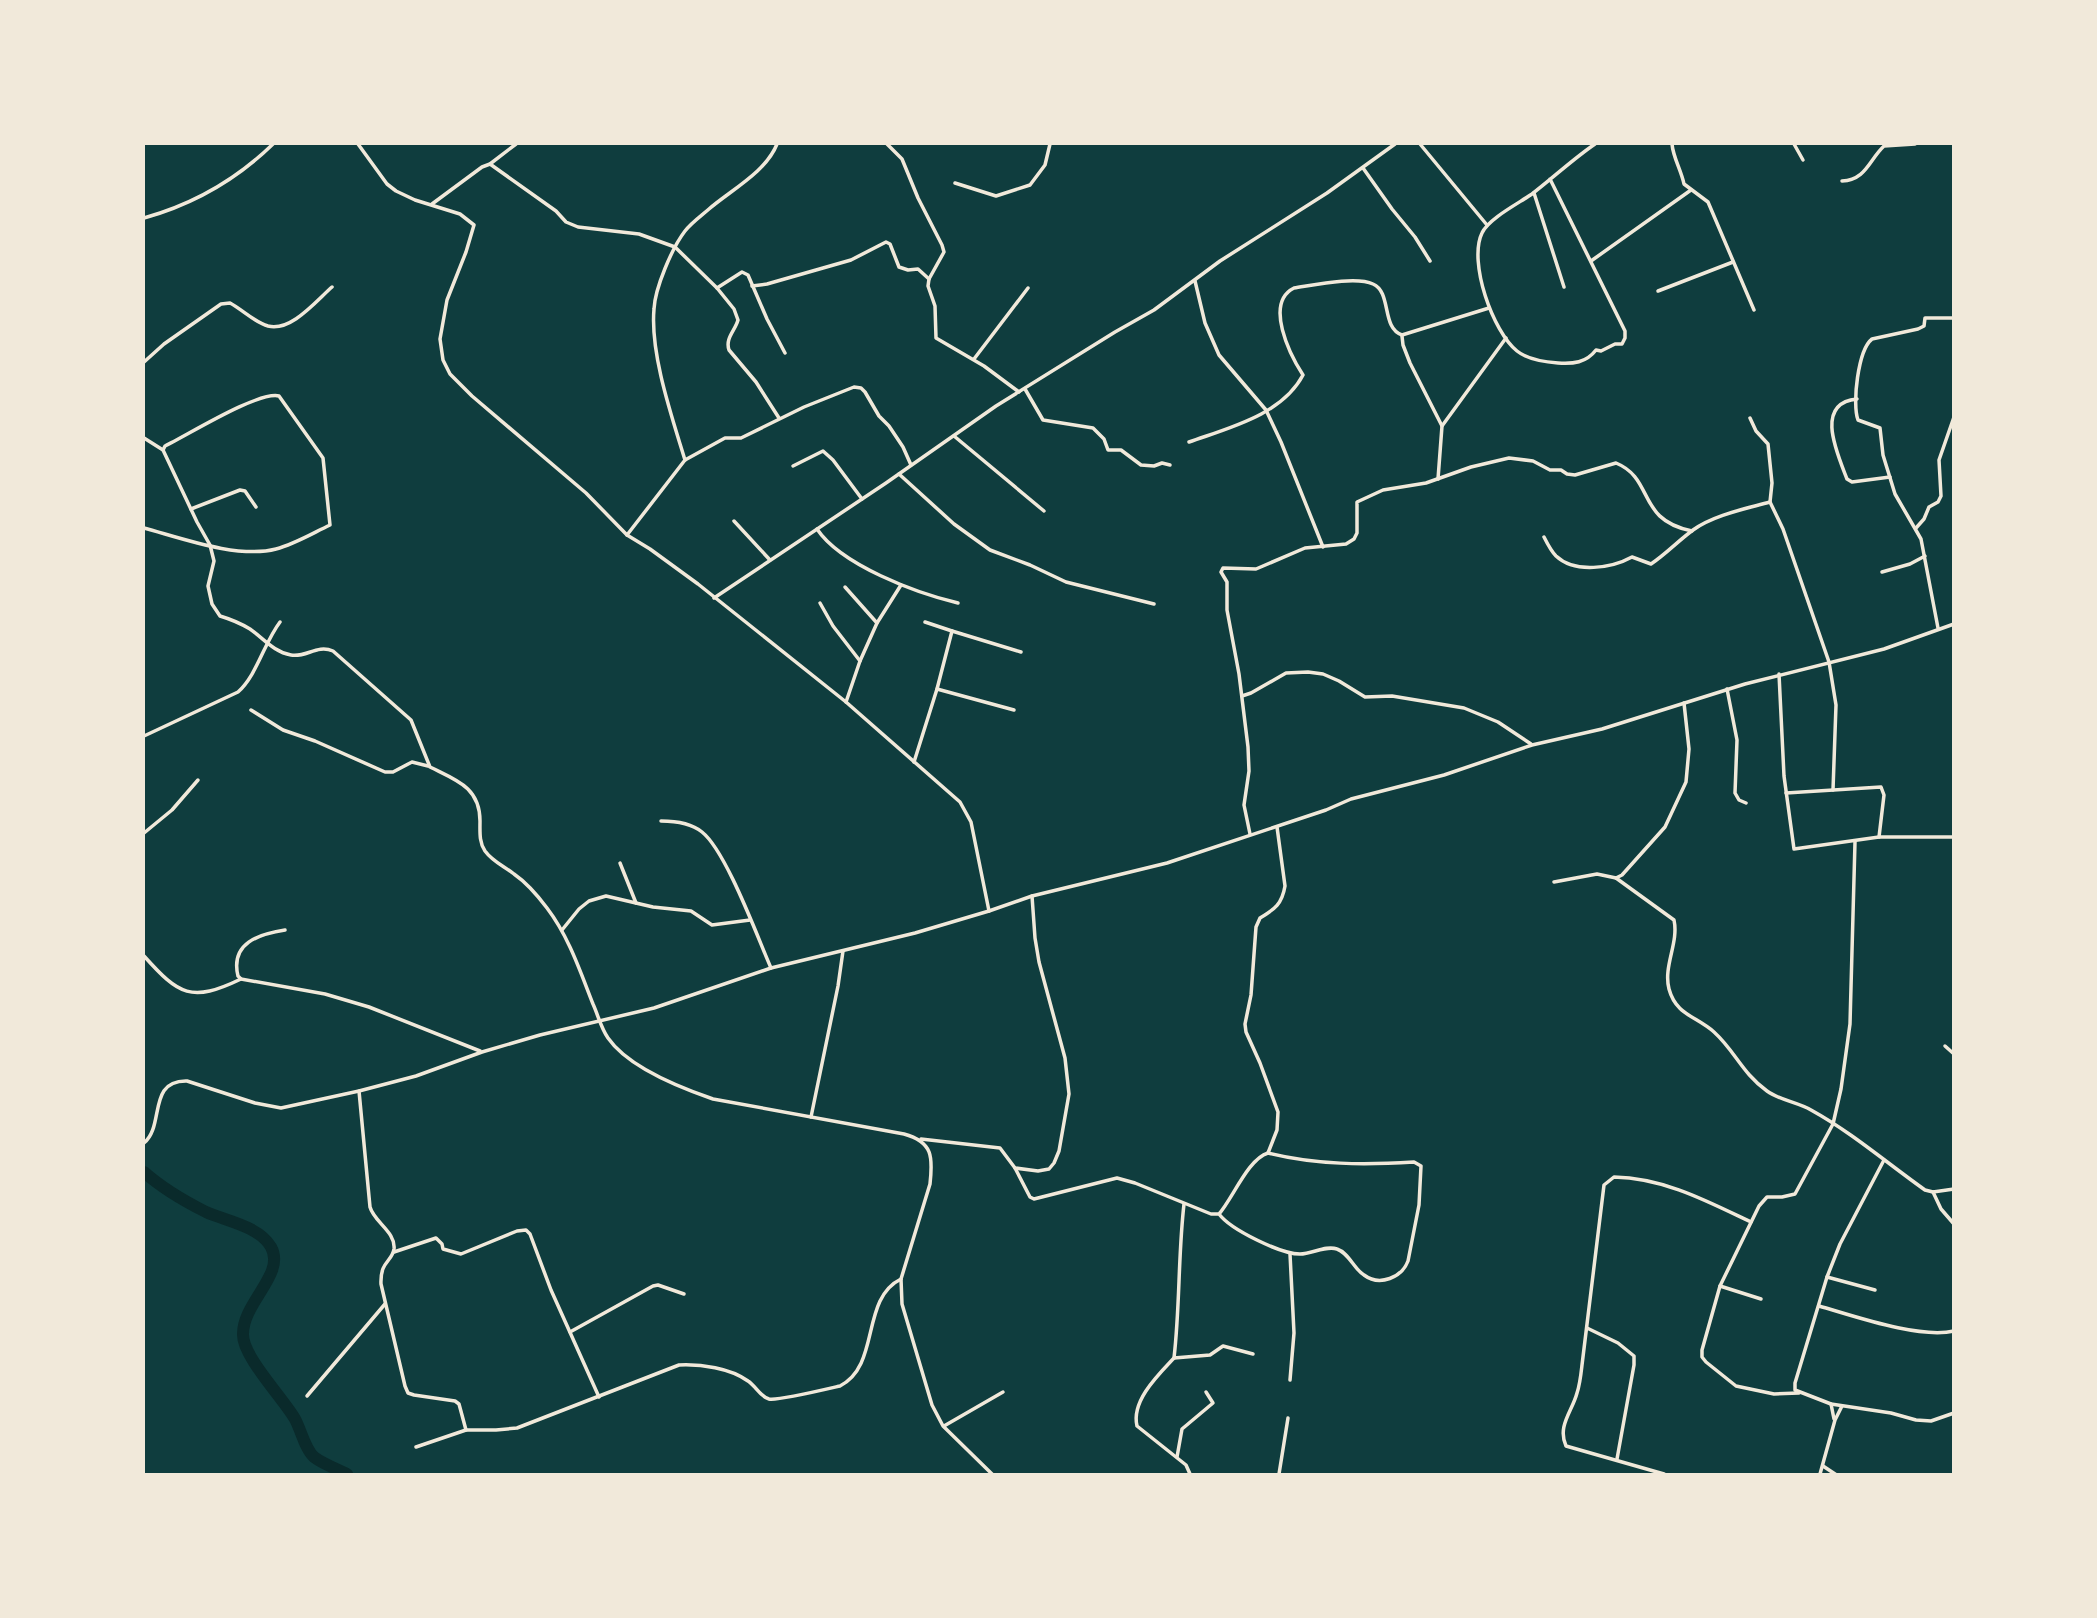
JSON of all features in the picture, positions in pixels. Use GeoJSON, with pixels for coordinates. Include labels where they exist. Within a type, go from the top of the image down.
{"type":"FeatureCollection","features":[{"type":"Feature","properties":{"kind":"street"},"geometry":{"type":"LineString","coordinates":[[144,218],[188,203],[221,186],[241,173],[273,144]]}},
{"type":"Feature","properties":{"kind":"street"},"geometry":{"type":"LineString","coordinates":[[358,144],[387,184],[405,196],[460,214],[474,225],[443,316],[440,349],[447,369],[472,396],[586,494],[627,535],[650,549],[846,702],[960,802],[967,811],[989,911]]}},
{"type":"Feature","properties":{"kind":"street"},"geometry":{"type":"LineString","coordinates":[[432,204],[516,144]]}},
{"type":"Feature","properties":{"kind":"street"},"geometry":{"type":"LineString","coordinates":[[685,460],[660,372],[653,313],[656,296],[675,247],[685,230],[760,169],[777,144]]}},
{"type":"Feature","properties":{"kind":"street"},"geometry":{"type":"LineString","coordinates":[[887,144],[902,159],[944,252],[928,286],[935,306],[936,338],[974,359],[1019,392]]}},
{"type":"Feature","properties":{"kind":"street"},"geometry":{"type":"LineString","coordinates":[[955,183],[996,196],[1030,186],[1045,165],[1050,144]]}},
{"type":"Feature","properties":{"kind":"street"},"geometry":{"type":"LineString","coordinates":[[714,598],[1019,392],[1154,310],[1220,261],[1363,168],[1395,144]]}},
{"type":"Feature","properties":{"kind":"street"},"geometry":{"type":"LineString","coordinates":[[1420,144],[1487,225]]}},
{"type":"Feature","properties":{"kind":"street"},"geometry":{"type":"LineString","coordinates":[[1550,179],[1625,331],[1622,344],[1596,350],[1572,365],[1532,359],[1515,350],[1490,308],[1478,264],[1478,245],[1487,225],[1534,193],[1550,179],[1595,144]]}},
{"type":"Feature","properties":{"kind":"street"},"geometry":{"type":"LineString","coordinates":[[1672,144],[1684,184],[1708,202],[1754,310]]}},
{"type":"Feature","properties":{"kind":"street"},"geometry":{"type":"LineString","coordinates":[[1794,144],[1803,160]]}},
{"type":"Feature","properties":{"kind":"street"},"geometry":{"type":"LineString","coordinates":[[1842,181],[1863,174],[1884,146],[1915,144]]}},
{"type":"Feature","properties":{"kind":"street"},"geometry":{"type":"LineString","coordinates":[[490,164],[556,211],[566,222],[578,227],[639,234],[675,247],[718,288],[737,315],[737,324],[727,344],[729,350],[756,382],[779,418]]}},
{"type":"Feature","properties":{"kind":"street"},"geometry":{"type":"LineString","coordinates":[[1363,168],[1430,261]]}},
{"type":"Feature","properties":{"kind":"street"},"geometry":{"type":"LineString","coordinates":[[1591,261],[1691,190]]}},
{"type":"Feature","properties":{"kind":"street"},"geometry":{"type":"LineString","coordinates":[[1534,193],[1564,287]]}},
{"type":"Feature","properties":{"kind":"street"},"geometry":{"type":"LineString","coordinates":[[752,286],[840,264],[886,242],[890,244],[899,267],[918,269],[929,279]]}},
{"type":"Feature","properties":{"kind":"street"},"geometry":{"type":"LineString","coordinates":[[1658,291],[1733,262]]}},
{"type":"Feature","properties":{"kind":"street"},"geometry":{"type":"LineString","coordinates":[[718,288],[742,272],[748,275],[766,319],[785,352]]}},
{"type":"Feature","properties":{"kind":"street"},"geometry":{"type":"LineString","coordinates":[[1195,281],[1205,323],[1219,355],[1266,410],[1282,442],[1323,547]]}},
{"type":"Feature","properties":{"kind":"street"},"geometry":{"type":"LineString","coordinates":[[1189,442],[1233,427],[1266,410],[1295,388],[1303,375],[1283,334],[1281,302],[1287,291],[1316,285],[1371,283],[1381,290],[1392,326],[1396,333],[1402,335],[1490,308]]}},
{"type":"Feature","properties":{"kind":"street"},"geometry":{"type":"LineString","coordinates":[[144,362],[164,344],[221,304],[230,303],[255,320],[269,326],[281,327],[302,314],[332,287]]}},
{"type":"Feature","properties":{"kind":"street"},"geometry":{"type":"LineString","coordinates":[[974,359],[1028,288]]}},
{"type":"Feature","properties":{"kind":"street"},"geometry":{"type":"LineString","coordinates":[[1938,628],[1926,556],[1916,528],[1895,494],[1882,455],[1880,428],[1858,421],[1856,416],[1860,362],[1867,343],[1872,339],[1918,329],[1924,326],[1925,318],[1954,318]]}},
{"type":"Feature","properties":{"kind":"street"},"geometry":{"type":"LineString","coordinates":[[1402,335],[1410,363],[1442,426],[1438,479]]}},
{"type":"Feature","properties":{"kind":"street"},"geometry":{"type":"LineString","coordinates":[[1442,426],[1506,338]]}},
{"type":"Feature","properties":{"kind":"street"},"geometry":{"type":"LineString","coordinates":[[627,535],[685,460],[725,438],[741,438],[779,418],[859,387],[889,426],[911,465]]}},
{"type":"Feature","properties":{"kind":"street"},"geometry":{"type":"LineString","coordinates":[[1024,389],[1043,420],[1093,429],[1104,439],[1108,450],[1121,450],[1140,465],[1170,465]]}},
{"type":"Feature","properties":{"kind":"street"},"geometry":{"type":"LineString","coordinates":[[144,528],[249,551],[269,550],[330,524],[323,458],[306,437],[282,398],[275,395],[240,407],[165,446],[163,450]]}},
{"type":"Feature","properties":{"kind":"street"},"geometry":{"type":"LineString","coordinates":[[1857,399],[1846,400],[1838,406],[1830,423],[1847,479],[1852,482],[1890,477]]}},
{"type":"Feature","properties":{"kind":"street"},"geometry":{"type":"LineString","coordinates":[[1916,528],[1929,507],[1938,502],[1941,496],[1939,460],[1954,417]]}},
{"type":"Feature","properties":{"kind":"street"},"geometry":{"type":"LineString","coordinates":[[1749,418],[1768,444],[1772,483],[1770,502],[1783,529],[1829,662],[1836,705],[1833,790]]}},
{"type":"Feature","properties":{"kind":"street"},"geometry":{"type":"LineString","coordinates":[[954,436],[1044,512]]}},
{"type":"Feature","properties":{"kind":"street"},"geometry":{"type":"LineString","coordinates":[[144,438],[163,450],[210,544],[214,561],[208,586],[216,612],[249,628],[280,652],[296,656],[321,648],[333,651],[411,720],[430,767]]}},
{"type":"Feature","properties":{"kind":"street"},"geometry":{"type":"LineString","coordinates":[[793,466],[823,451],[862,499]]}},
{"type":"Feature","properties":{"kind":"street"},"geometry":{"type":"LineString","coordinates":[[1250,834],[1244,805],[1249,771],[1242,696],[1227,610],[1227,582],[1221,572],[1223,568],[1256,569],[1305,548],[1346,544],[1354,539],[1357,530],[1355,514],[1358,499],[1383,490],[1438,479],[1471,467],[1509,458],[1534,461],[1550,470],[1561,470],[1575,475],[1616,463],[1625,466],[1634,475],[1659,517],[1675,527],[1692,531]]}},
{"type":"Feature","properties":{"kind":"street"},"geometry":{"type":"LineString","coordinates":[[899,474],[954,524],[990,550],[1030,565],[1055,579],[1154,604]]}},
{"type":"Feature","properties":{"kind":"street"},"geometry":{"type":"LineString","coordinates":[[191,509],[240,490],[245,491],[256,507]]}},
{"type":"Feature","properties":{"kind":"street"},"geometry":{"type":"LineString","coordinates":[[1544,537],[1556,556],[1585,567],[1602,568],[1632,557],[1651,564],[1692,531],[1729,514],[1770,502]]}},
{"type":"Feature","properties":{"kind":"street"},"geometry":{"type":"LineString","coordinates":[[734,520],[770,560]]}},
{"type":"Feature","properties":{"kind":"street"},"geometry":{"type":"LineString","coordinates":[[817,529],[826,542],[842,553],[901,585],[935,598],[958,603]]}},
{"type":"Feature","properties":{"kind":"street"},"geometry":{"type":"LineString","coordinates":[[1882,572],[1926,556]]}},
{"type":"Feature","properties":{"kind":"street"},"geometry":{"type":"LineString","coordinates":[[846,702],[877,623],[901,585]]}},
{"type":"Feature","properties":{"kind":"street"},"geometry":{"type":"LineString","coordinates":[[845,587],[877,623]]}},
{"type":"Feature","properties":{"kind":"street"},"geometry":{"type":"LineString","coordinates":[[820,604],[860,661]]}},
{"type":"Feature","properties":{"kind":"street"},"geometry":{"type":"LineString","coordinates":[[144,736],[238,692],[249,681],[267,641],[280,622]]}},
{"type":"Feature","properties":{"kind":"street"},"geometry":{"type":"LineString","coordinates":[[925,622],[1021,652]]}},
{"type":"Feature","properties":{"kind":"street"},"geometry":{"type":"LineString","coordinates":[[144,1143],[152,1135],[158,1104],[165,1091],[178,1081],[187,1081],[255,1103],[281,1108],[359,1091],[416,1076],[482,1052],[654,1008],[771,968],[989,911],[1032,896],[1167,863],[1277,827],[1351,799],[1444,775],[1532,745],[1602,729],[1779,674],[1884,649],[1954,624]]}},
{"type":"Feature","properties":{"kind":"street"},"geometry":{"type":"LineString","coordinates":[[914,762],[952,631]]}},
{"type":"Feature","properties":{"kind":"street"},"geometry":{"type":"LineString","coordinates":[[1242,696],[1286,673],[1323,674],[1365,697],[1392,696],[1464,708],[1498,722],[1532,745]]}},
{"type":"Feature","properties":{"kind":"street"},"geometry":{"type":"LineString","coordinates":[[1779,674],[1786,793],[1794,849],[1878,837],[1954,837]]}},
{"type":"Feature","properties":{"kind":"street"},"geometry":{"type":"LineString","coordinates":[[937,689],[1014,710]]}},
{"type":"Feature","properties":{"kind":"street"},"geometry":{"type":"LineString","coordinates":[[1727,689],[1737,740],[1735,793],[1739,800],[1746,803]]}},
{"type":"Feature","properties":{"kind":"street"},"geometry":{"type":"LineString","coordinates":[[1616,878],[1628,871],[1665,827],[1686,782],[1689,773],[1689,741],[1684,702]]}},
{"type":"Feature","properties":{"kind":"street"},"geometry":{"type":"LineString","coordinates":[[251,710],[283,730],[385,772],[393,772],[412,762],[430,767],[463,785],[476,797],[480,810],[480,839],[486,852],[491,859],[524,882],[562,930],[608,1039],[625,1056],[684,1089],[713,1099],[920,1139],[1000,1148],[1034,1199],[1117,1178],[1211,1214],[1219,1214],[1256,1160],[1268,1153],[1277,1130],[1278,1112],[1245,1024],[1251,995],[1256,927],[1260,918],[1274,911],[1280,904],[1285,886],[1277,827]]}},
{"type":"Feature","properties":{"kind":"street"},"geometry":{"type":"LineString","coordinates":[[144,833],[172,810],[198,780]]}},
{"type":"Feature","properties":{"kind":"street"},"geometry":{"type":"LineString","coordinates":[[1786,793],[1877,786],[1883,788],[1878,837]]}},
{"type":"Feature","properties":{"kind":"street"},"geometry":{"type":"LineString","coordinates":[[661,821],[679,822],[700,830],[710,840],[771,968]]}},
{"type":"Feature","properties":{"kind":"street"},"geometry":{"type":"LineString","coordinates":[[1855,842],[1850,1024],[1833,1124],[1799,1189],[1791,1196],[1763,1200],[1720,1286],[1703,1344],[1702,1357],[1736,1386],[1774,1394],[1799,1393],[1831,1404],[1931,1421],[1954,1413]]}},
{"type":"Feature","properties":{"kind":"street"},"geometry":{"type":"LineString","coordinates":[[620,863],[636,903]]}},
{"type":"Feature","properties":{"kind":"street"},"geometry":{"type":"LineString","coordinates":[[1555,882],[1597,874],[1616,878],[1674,920],[1668,979],[1669,990],[1678,1009],[1711,1029],[1745,1073],[1769,1093],[1810,1109],[1925,1190],[1933,1192],[1954,1189]]}},
{"type":"Feature","properties":{"kind":"street"},"geometry":{"type":"LineString","coordinates":[[1015,1168],[1038,1171],[1049,1169],[1054,1163],[1061,1141],[1069,1094],[1065,1058],[1039,962],[1032,896]]}},
{"type":"Feature","properties":{"kind":"street"},"geometry":{"type":"LineString","coordinates":[[562,930],[579,908],[600,897],[614,897],[653,907],[695,912],[712,925],[750,920]]}},
{"type":"Feature","properties":{"kind":"street"},"geometry":{"type":"LineString","coordinates":[[241,979],[236,965],[238,956],[248,942],[256,936],[285,930]]}},
{"type":"Feature","properties":{"kind":"street"},"geometry":{"type":"LineString","coordinates":[[811,1117],[843,950]]}},
{"type":"Feature","properties":{"kind":"street"},"geometry":{"type":"LineString","coordinates":[[144,956],[166,980],[180,990],[194,994],[222,988],[241,979],[325,994],[369,1007],[482,1052]]}},
{"type":"Feature","properties":{"kind":"street"},"geometry":{"type":"LineString","coordinates":[[1945,1046],[1954,1054]]}},
{"type":"Feature","properties":{"kind":"street"},"geometry":{"type":"LineString","coordinates":[[359,1091],[370,1207],[372,1215],[390,1234],[394,1246],[393,1252],[382,1267],[381,1275],[385,1304],[408,1393],[455,1401],[459,1404],[466,1430]]}},
{"type":"Feature","properties":{"kind":"street"},"geometry":{"type":"LineString","coordinates":[[920,1139],[930,1157],[930,1184],[901,1279],[902,1304],[923,1380],[943,1426],[992,1475]]}},
{"type":"Feature","properties":{"kind":"street"},"geometry":{"type":"LineString","coordinates":[[1219,1214],[1224,1220],[1251,1236],[1290,1254],[1306,1254],[1334,1248],[1342,1252],[1363,1275],[1379,1279],[1396,1277],[1405,1269],[1419,1205],[1422,1170],[1419,1163],[1316,1163],[1268,1153]]}},
{"type":"Feature","properties":{"kind":"street"},"geometry":{"type":"LineString","coordinates":[[1799,1393],[1795,1390],[1794,1382],[1827,1276],[1854,1215],[1884,1160]]}},
{"type":"Feature","properties":{"kind":"street"},"geometry":{"type":"LineString","coordinates":[[1664,1475],[1566,1446],[1562,1437],[1562,1429],[1577,1393],[1604,1185],[1614,1177],[1639,1178],[1675,1188],[1751,1222]]}},
{"type":"Feature","properties":{"kind":"street"},"geometry":{"type":"LineString","coordinates":[[1933,1192],[1941,1209],[1954,1224]]}},
{"type":"Feature","properties":{"kind":"street"},"geometry":{"type":"LineString","coordinates":[[1184,1204],[1178,1266],[1179,1318],[1174,1358],[1154,1380],[1137,1409],[1136,1418],[1137,1426],[1189,1469],[1190,1475]]}},
{"type":"Feature","properties":{"kind":"street"},"geometry":{"type":"LineString","coordinates":[[393,1252],[436,1238],[443,1249],[461,1254],[517,1231],[526,1230],[599,1397]]}},
{"type":"Feature","properties":{"kind":"street"},"geometry":{"type":"LineString","coordinates":[[1290,1254],[1294,1333],[1290,1380]]}},
{"type":"Feature","properties":{"kind":"street"},"geometry":{"type":"LineString","coordinates":[[1827,1276],[1875,1290]]}},
{"type":"Feature","properties":{"kind":"street"},"geometry":{"type":"LineString","coordinates":[[416,1447],[466,1430],[517,1428],[679,1365],[693,1364],[730,1372],[751,1382],[761,1395],[772,1399],[840,1387],[860,1368],[884,1295],[889,1287],[901,1279]]}},
{"type":"Feature","properties":{"kind":"street"},"geometry":{"type":"LineString","coordinates":[[569,1332],[653,1286],[684,1294]]}},
{"type":"Feature","properties":{"kind":"street"},"geometry":{"type":"LineString","coordinates":[[1720,1286],[1760,1299]]}},
{"type":"Feature","properties":{"kind":"street"},"geometry":{"type":"LineString","coordinates":[[307,1396],[385,1304]]}},
{"type":"Feature","properties":{"kind":"street"},"geometry":{"type":"LineString","coordinates":[[1818,1306],[1904,1328],[1926,1332],[1954,1331]]}},
{"type":"Feature","properties":{"kind":"street"},"geometry":{"type":"LineString","coordinates":[[1587,1328],[1618,1343],[1634,1356],[1617,1459]]}},
{"type":"Feature","properties":{"kind":"street"},"geometry":{"type":"LineString","coordinates":[[1174,1358],[1205,1356],[1223,1346],[1253,1354]]}},
{"type":"Feature","properties":{"kind":"street"},"geometry":{"type":"LineString","coordinates":[[943,1426],[1003,1392]]}},
{"type":"Feature","properties":{"kind":"street"},"geometry":{"type":"LineString","coordinates":[[1177,1458],[1182,1429],[1213,1403],[1206,1392]]}},
{"type":"Feature","properties":{"kind":"street"},"geometry":{"type":"LineString","coordinates":[[1831,1404],[1835,1420]]}},
{"type":"Feature","properties":{"kind":"street"},"geometry":{"type":"LineString","coordinates":[[1820,1475],[1835,1420],[1842,1406]]}},
{"type":"Feature","properties":{"kind":"street"},"geometry":{"type":"LineString","coordinates":[[1279,1475],[1288,1418]]}},
{"type":"Feature","properties":{"kind":"street"},"geometry":{"type":"LineString","coordinates":[[1823,1466],[1832,1474]]}},
{"type":"Feature","properties":{"kind":"waterway"},"geometry":{"type":"LineString","coordinates":[[144,1172],[181,1199],[259,1234],[271,1247],[273,1267],[249,1311],[243,1334],[244,1343],[256,1365],[295,1419],[311,1454],[347,1474]]}}]}
